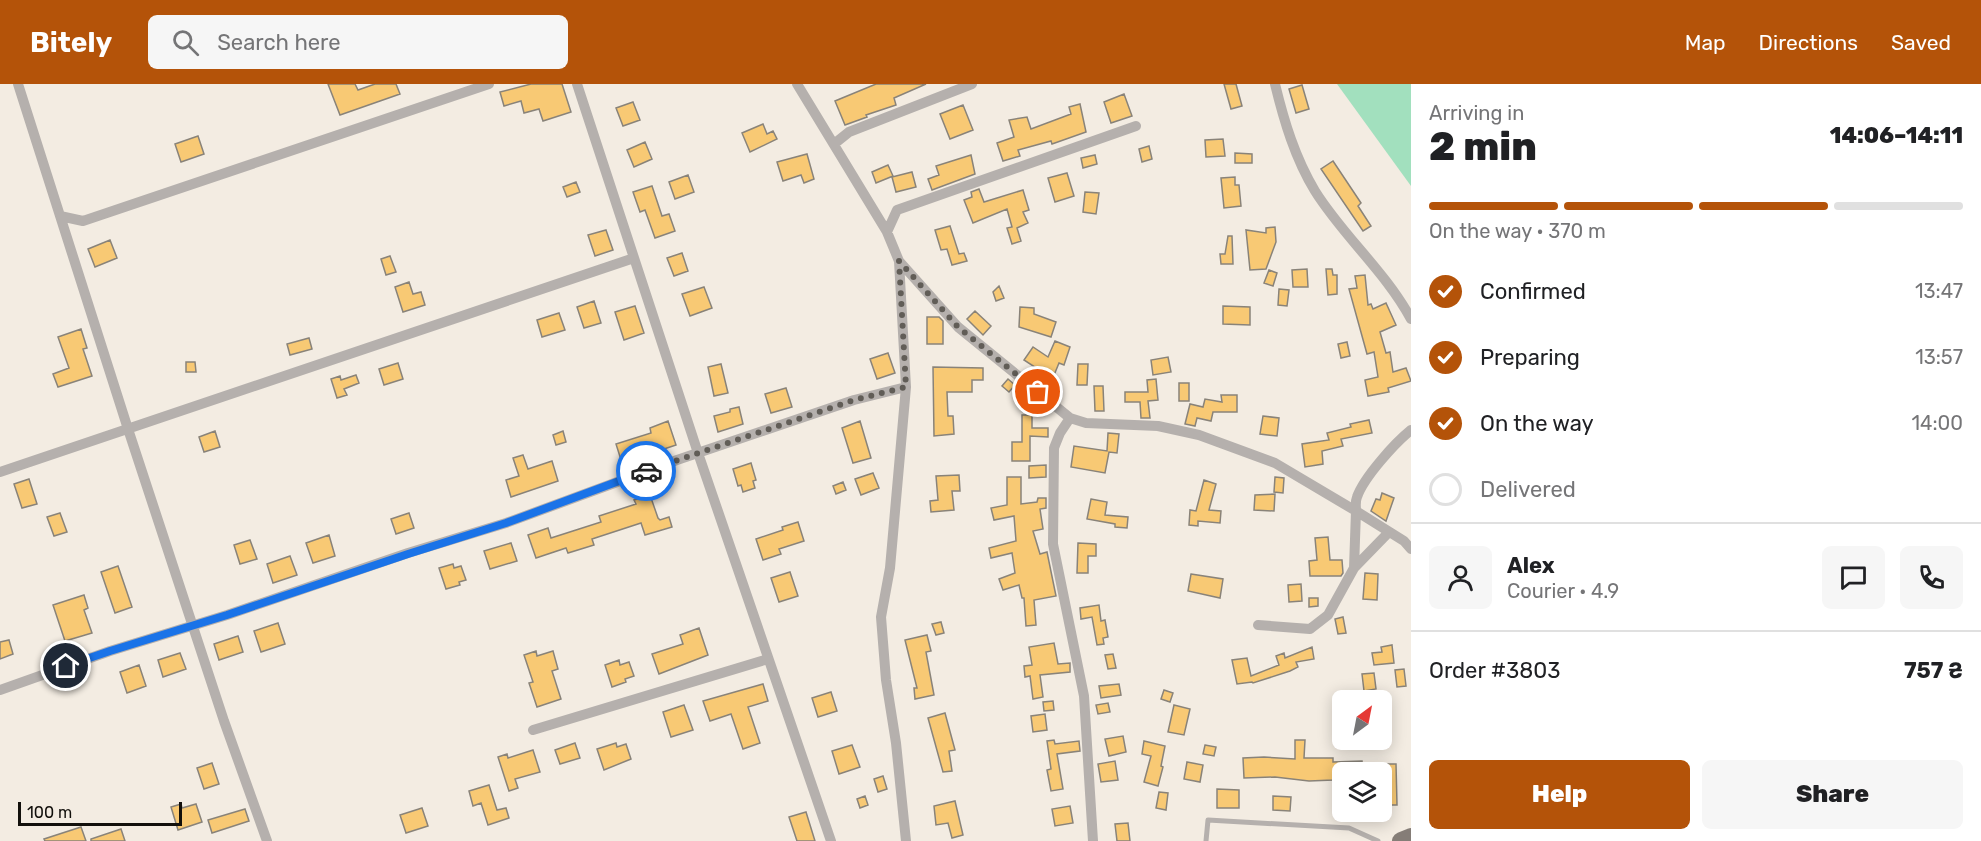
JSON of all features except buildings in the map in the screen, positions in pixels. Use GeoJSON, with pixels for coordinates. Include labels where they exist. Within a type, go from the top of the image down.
{"type":"FeatureCollection","features":[{"type":"Feature","properties":{"kind":"main road"},"geometry":{"type":"LineString","coordinates":[[1401,841],[1411,837]]}},
{"type":"Feature","properties":{"kind":"street"},"geometry":{"type":"LineString","coordinates":[[18,84],[128,429],[231,742],[267,841]]}},
{"type":"Feature","properties":{"kind":"street"},"geometry":{"type":"LineString","coordinates":[[60,216],[83,221],[489,84]]}},
{"type":"Feature","properties":{"kind":"street"},"geometry":{"type":"LineString","coordinates":[[577,84],[698,453],[831,841]]}},
{"type":"Feature","properties":{"kind":"street"},"geometry":{"type":"LineString","coordinates":[[796,84],[887,232],[899,261],[906,387],[890,568],[881,616],[886,680],[896,743],[906,841]]}},
{"type":"Feature","properties":{"kind":"street"},"geometry":{"type":"LineString","coordinates":[[834,144],[849,132],[972,84]]}},
{"type":"Feature","properties":{"kind":"street"},"geometry":{"type":"LineString","coordinates":[[1275,84],[1287,127],[1315,190],[1338,222],[1390,284],[1411,318]]}},
{"type":"Feature","properties":{"kind":"street"},"geometry":{"type":"LineString","coordinates":[[887,232],[897,210],[1136,126]]}},
{"type":"Feature","properties":{"kind":"street"},"geometry":{"type":"LineString","coordinates":[[0,472],[634,258]]}},
{"type":"Feature","properties":{"kind":"street"},"geometry":{"type":"LineString","coordinates":[[899,261],[958,327],[1070,418],[1086,423],[1158,426],[1199,435],[1275,463],[1356,511],[1411,549]]}},
{"type":"Feature","properties":{"kind":"street"},"geometry":{"type":"LineString","coordinates":[[0,690],[110,651],[506,523],[698,453],[854,400],[906,387]]}},
{"type":"Feature","properties":{"kind":"street"},"geometry":{"type":"LineString","coordinates":[[1070,418],[1054,448],[1053,544],[1084,696],[1093,841]]}},
{"type":"Feature","properties":{"kind":"street"},"geometry":{"type":"LineString","coordinates":[[1354,568],[1355,503],[1359,492],[1392,447],[1411,430]]}},
{"type":"Feature","properties":{"kind":"street"},"geometry":{"type":"LineString","coordinates":[[1258,625],[1310,630],[1328,615],[1354,568],[1389,532]]}},
{"type":"Feature","properties":{"kind":"street"},"geometry":{"type":"LineString","coordinates":[[533,730],[768,659]]}},
{"type":"Feature","properties":{"kind":"lane"},"geometry":{"type":"LineString","coordinates":[[1206,841],[1208,820],[1349,828],[1378,841]]}},
{"type":"Feature","properties":{"kind":"green space"},"geometry":{"type":"Polygon","coordinates":[[[1337,84],[1411,84],[1411,186],[1337,84]]]}},
{"type":"Feature","properties":{"kind":"way so far"},"geometry":{"type":"LineString","coordinates":[[646,471],[854,400],[906,387],[899,261],[958,327],[1038,392]]}},
{"type":"Feature","properties":{"kind":"route"},"geometry":{"type":"LineString","coordinates":[[66,666],[506,523],[646,471]]}}]}
